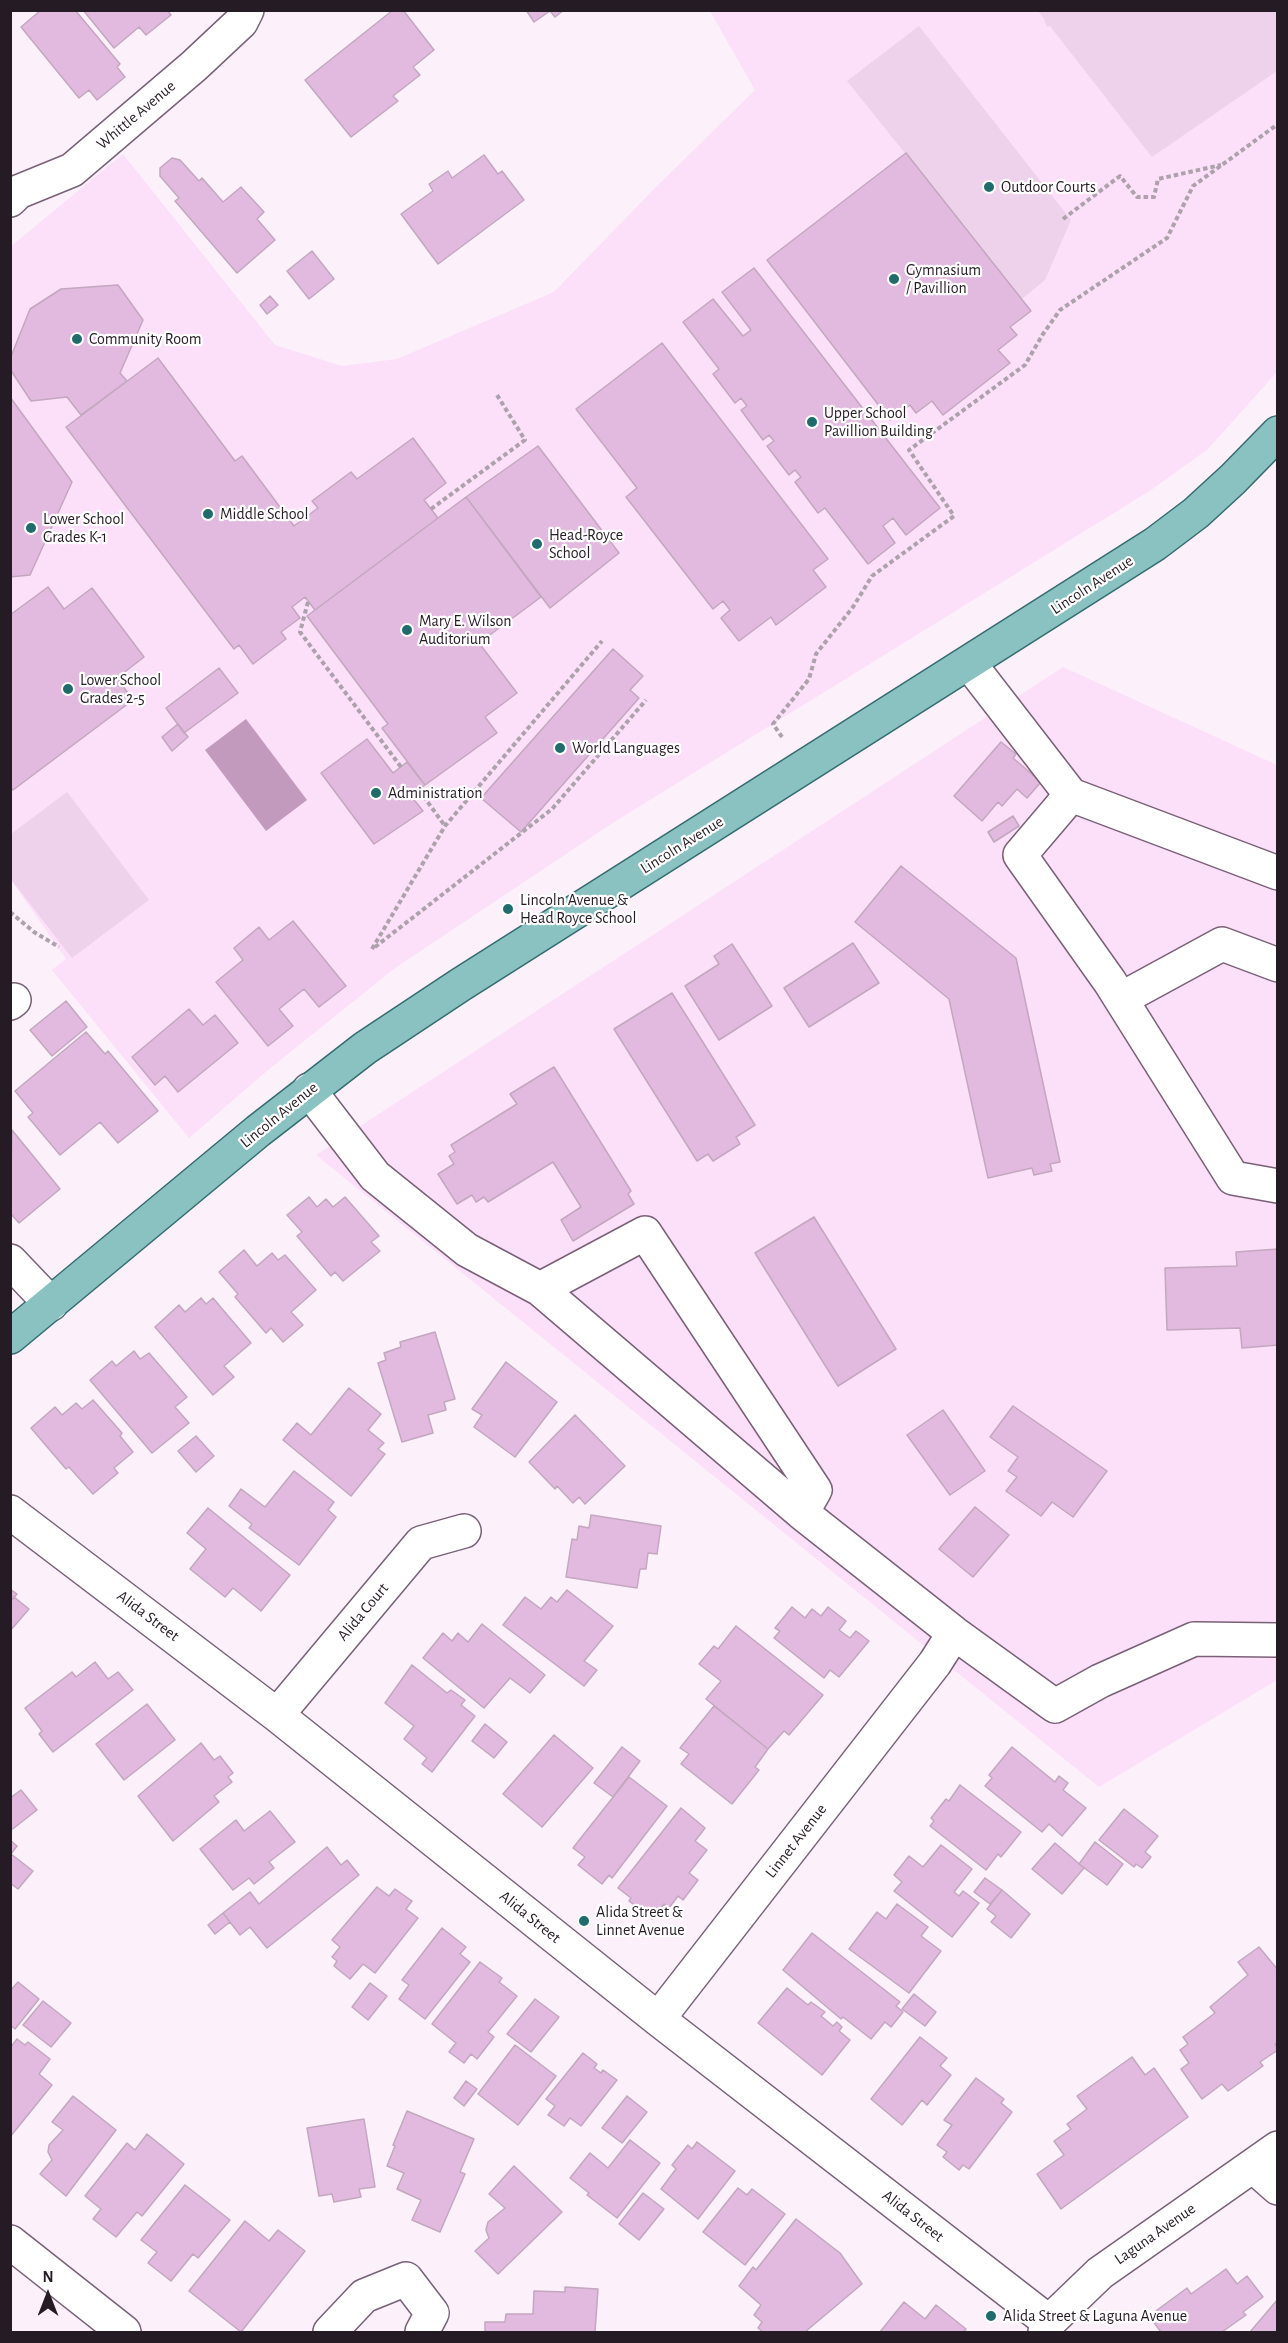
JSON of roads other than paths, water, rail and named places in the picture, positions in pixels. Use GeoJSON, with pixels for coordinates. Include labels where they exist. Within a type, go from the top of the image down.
{"type":"FeatureCollection","features":[{"type":"Feature","properties":{"kind":"main road","name":"Lincoln Avenue"},"geometry":{"type":"LineString","coordinates":[[10,1337],[309,1090],[364,1048],[1155,544],[1211,499],[1278,433]]}},
{"type":"Feature","properties":{"kind":"street","name":"Whittle Avenue"},"geometry":{"type":"LineString","coordinates":[[13,194],[72,170],[194,66],[241,22],[247,10]]}},
{"type":"Feature","properties":{"kind":"street"},"geometry":{"type":"LineString","coordinates":[[969,663],[1071,795],[1278,873]]}},
{"type":"Feature","properties":{"kind":"street"},"geometry":{"type":"LineString","coordinates":[[1071,795],[1020,855],[1120,999],[1233,1178],[1278,1186]]}},
{"type":"Feature","properties":{"kind":"street"},"geometry":{"type":"LineString","coordinates":[[1120,999],[1222,944],[1278,964]]}},
{"type":"Feature","properties":{"kind":"street"},"geometry":{"type":"LineString","coordinates":[[309,1090],[375,1176],[467,1250],[540,1289],[802,1513],[954,1633],[1054,1706],[1100,1681],[1194,1639],[1278,1640]]}},
{"type":"Feature","properties":{"kind":"street"},"geometry":{"type":"LineString","coordinates":[[540,1289],[645,1233],[815,1490],[802,1513]]}},
{"type":"Feature","properties":{"kind":"street"},"geometry":{"type":"LineString","coordinates":[[10,1261],[51,1304]]}},
{"type":"Feature","properties":{"kind":"street","name":"Alida Street"},"geometry":{"type":"LineString","coordinates":[[10,1512],[277,1714],[1047,2327]]}},
{"type":"Feature","properties":{"kind":"street","name":"Alida Court"},"geometry":{"type":"LineString","coordinates":[[277,1714],[421,1543],[464,1531]]}},
{"type":"Feature","properties":{"kind":"street","name":"Linnet Avenue"},"geometry":{"type":"LineString","coordinates":[[658,2019],[935,1663],[954,1633]]}},
{"type":"Feature","properties":{"kind":"street"},"geometry":{"type":"LineString","coordinates":[[1265,2157],[1278,2188]]}},
{"type":"Feature","properties":{"kind":"street","name":"Laguna Avenue"},"geometry":{"type":"LineString","coordinates":[[1047,2327],[1100,2272],[1265,2157]]}},
{"type":"Feature","properties":{"kind":"street"},"geometry":{"type":"LineString","coordinates":[[10,2242],[124,2332]]}},
{"type":"Feature","properties":{"kind":"street"},"geometry":{"type":"LineString","coordinates":[[330,2332],[364,2296],[406,2279],[432,2313],[422,2332]]}},
{"type":"Feature","properties":{"kind":"place","name":"Outdoor Courts"},"geometry":{"type":"Point","coordinates":[989,187]}},
{"type":"Feature","properties":{"kind":"place","name":"Gymnasium / Pavillion"},"geometry":{"type":"Point","coordinates":[894,279]}},
{"type":"Feature","properties":{"kind":"place","name":"Community Room"},"geometry":{"type":"Point","coordinates":[77,339]}},
{"type":"Feature","properties":{"kind":"place","name":"Upper School Pavillion Building"},"geometry":{"type":"Point","coordinates":[812,422]}},
{"type":"Feature","properties":{"kind":"place","name":"Middle School"},"geometry":{"type":"Point","coordinates":[208,514]}},
{"type":"Feature","properties":{"kind":"place","name":"Lower School Grades K-1"},"geometry":{"type":"Point","coordinates":[31,528]}},
{"type":"Feature","properties":{"kind":"place","name":"Head-Royce School"},"geometry":{"type":"Point","coordinates":[537,544]}},
{"type":"Feature","properties":{"kind":"place","name":"Mary E. Wilson Auditorium"},"geometry":{"type":"Point","coordinates":[407,630]}},
{"type":"Feature","properties":{"kind":"place","name":"Lower School Grades 2-5"},"geometry":{"type":"Point","coordinates":[68,689]}},
{"type":"Feature","properties":{"kind":"place","name":"World Languages"},"geometry":{"type":"Point","coordinates":[560,748]}},
{"type":"Feature","properties":{"kind":"place","name":"Administration"},"geometry":{"type":"Point","coordinates":[376,793]}},
{"type":"Feature","properties":{"kind":"place","name":"Lincoln Avenue & Head Royce School"},"geometry":{"type":"Point","coordinates":[508,909]}},
{"type":"Feature","properties":{"kind":"place","name":"Alida Street & Linnet Avenue"},"geometry":{"type":"Point","coordinates":[584,1921]}},
{"type":"Feature","properties":{"kind":"place","name":"Alida Street & Laguna Avenue"},"geometry":{"type":"Point","coordinates":[991,2316]}}]}
